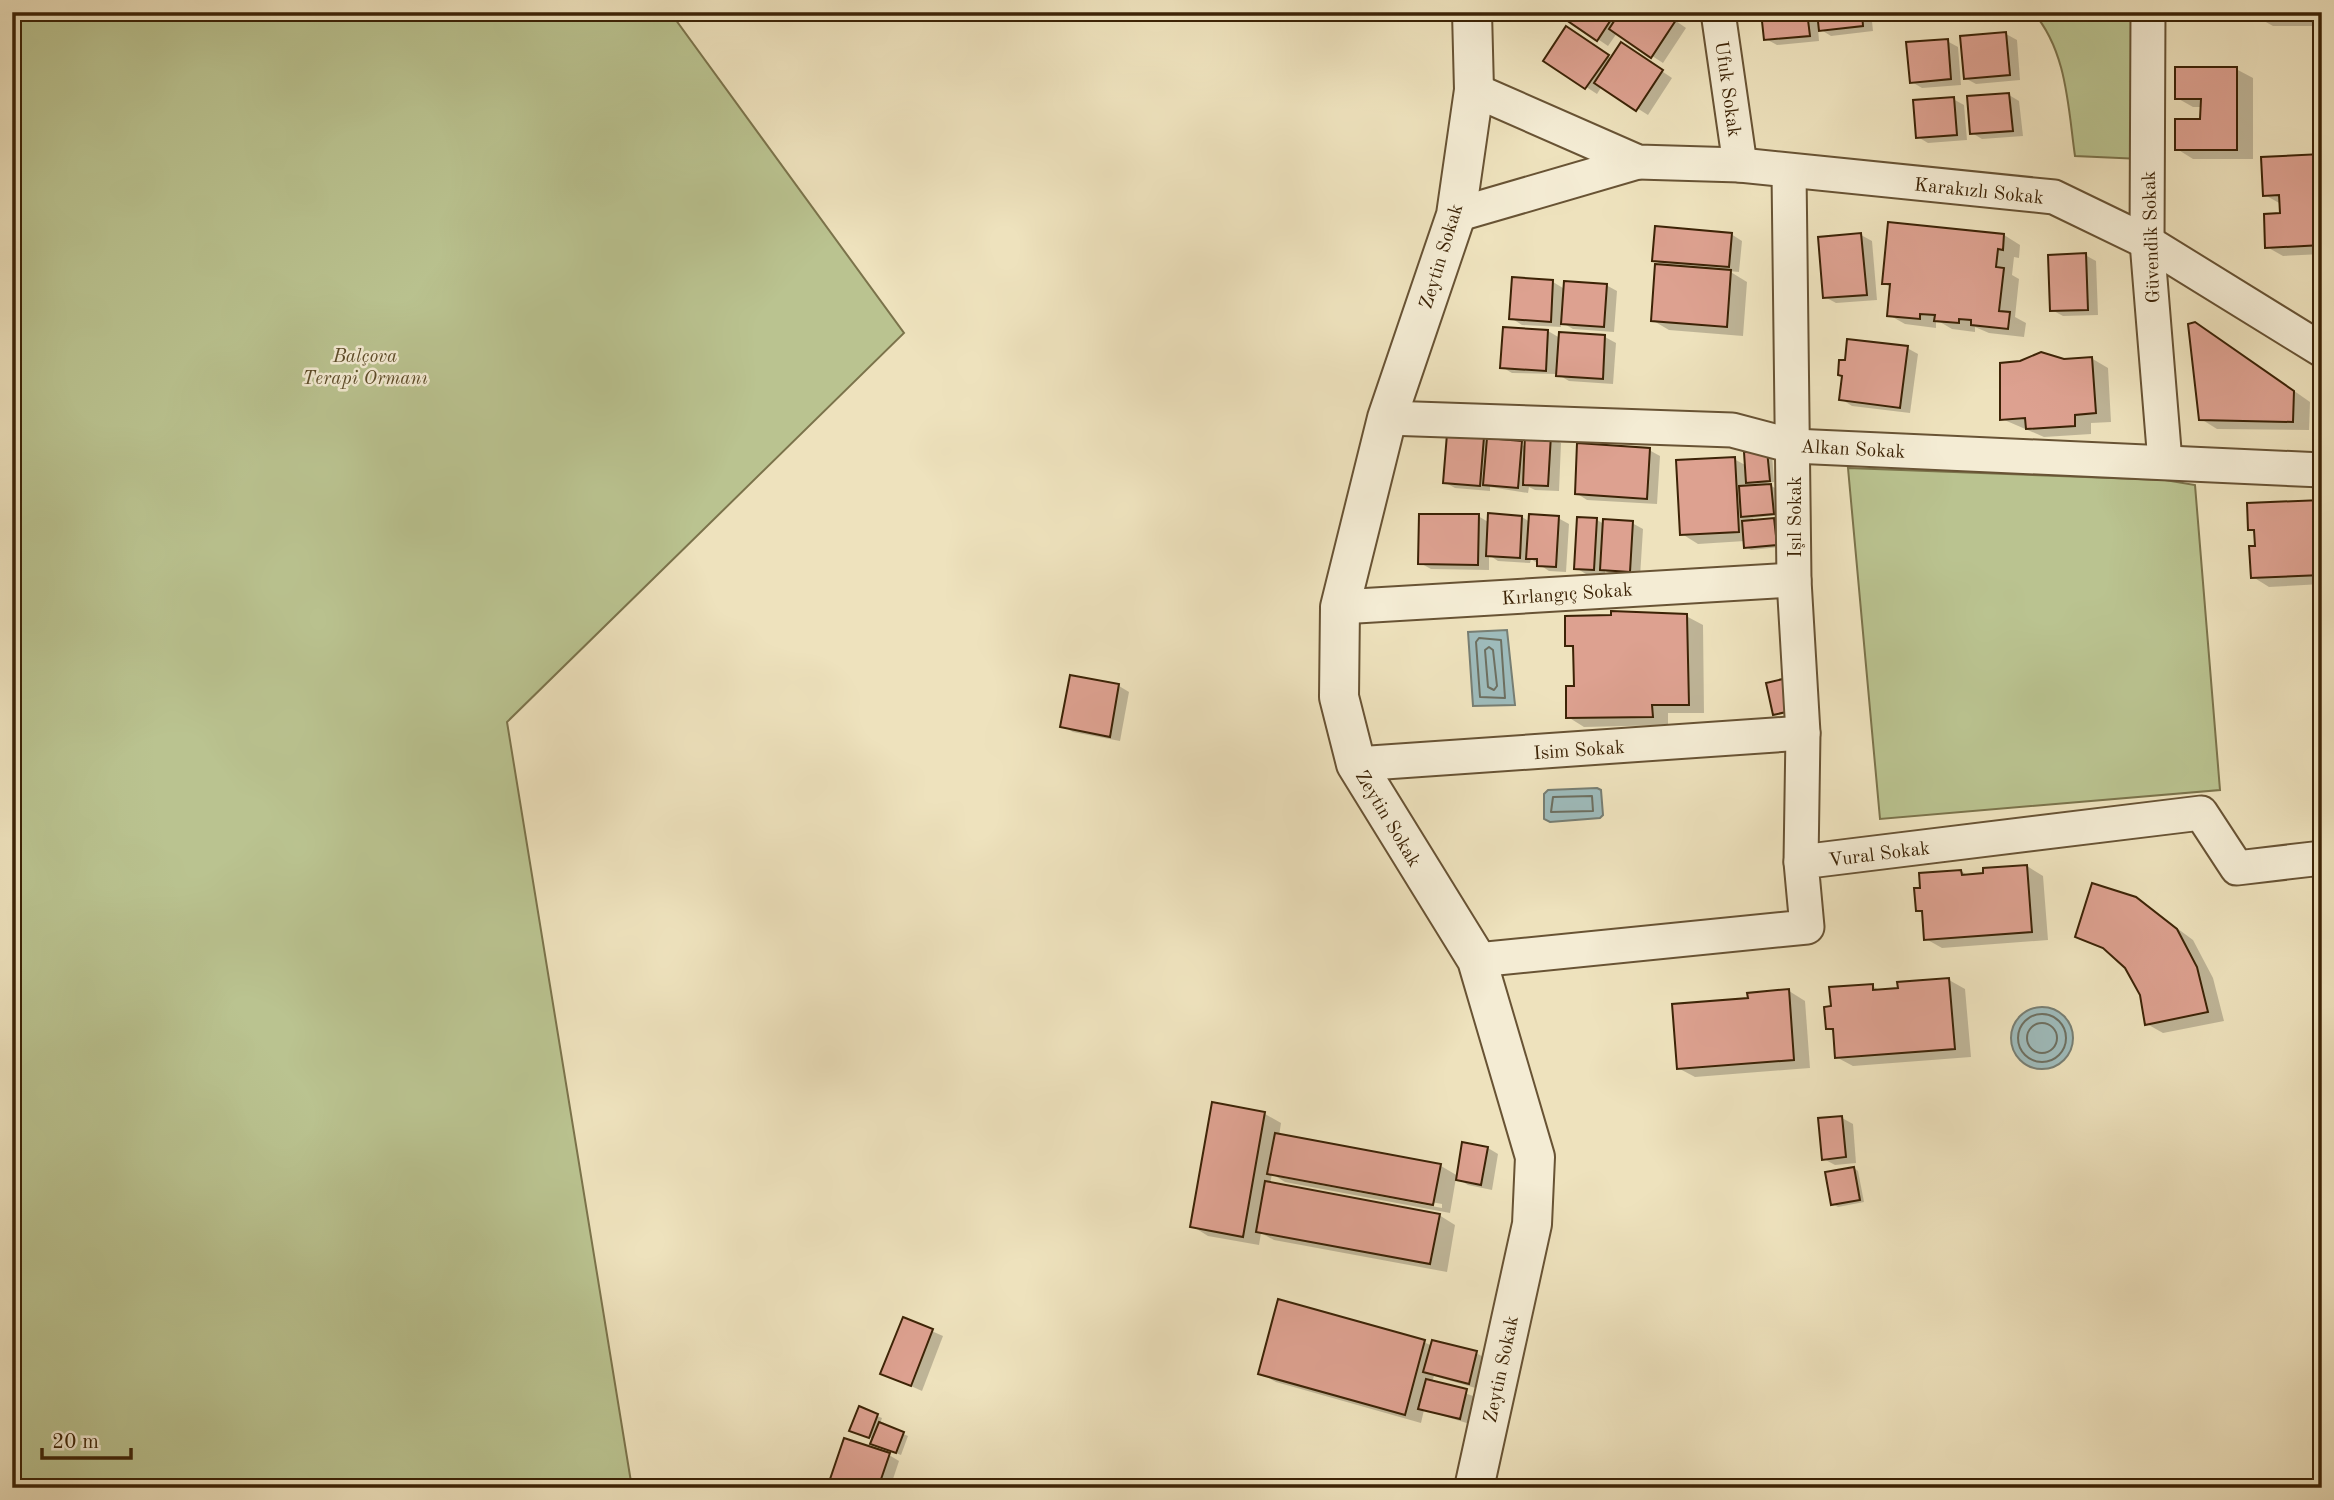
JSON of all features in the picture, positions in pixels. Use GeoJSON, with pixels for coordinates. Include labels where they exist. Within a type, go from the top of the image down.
{"type":"FeatureCollection","features":[{"type":"Feature","properties":{"kind":"street","name":"Zeytin Sokak"},"geometry":{"type":"LineString","coordinates":[[1472,12],[1474,90],[1456,215],[1387,418],[1340,607],[1339,697],[1356,764],[1476,960],[1535,1157],[1532,1224],[1475,1488]]}},
{"type":"Feature","properties":{"kind":"street","name":"Ufuk Sokak"},"geometry":{"type":"LineString","coordinates":[[1718,12],[1740,165]]}},
{"type":"Feature","properties":{"kind":"street","name":"Güvendik Sokak"},"geometry":{"type":"LineString","coordinates":[[2148,12],[2147,242],[2165,462]]}},
{"type":"Feature","properties":{"kind":"street","name":"Karakızlı Sokak"},"geometry":{"type":"LineString","coordinates":[[1474,90],[1638,162]]}},
{"type":"Feature","properties":{"kind":"street","name":"Karakızlı Sokak"},"geometry":{"type":"LineString","coordinates":[[1456,215],[1638,162],[1740,165],[2054,197],[2147,242],[2322,351]]}},
{"type":"Feature","properties":{"kind":"street","name":"Işıl Sokak"},"geometry":{"type":"LineString","coordinates":[[1789,172],[1794,580],[1803,733],[1801,862]]}},
{"type":"Feature","properties":{"kind":"street","name":"Alkan Sokak"},"geometry":{"type":"LineString","coordinates":[[1387,418],[1732,430],[1793,446],[2322,470]]}},
{"type":"Feature","properties":{"kind":"street","name":"Kırlangıç Sokak"},"geometry":{"type":"LineString","coordinates":[[1340,607],[1794,580]]}},
{"type":"Feature","properties":{"kind":"street","name":"Isim Sokak"},"geometry":{"type":"LineString","coordinates":[[1356,764],[1803,733]]}},
{"type":"Feature","properties":{"kind":"street","name":"Vural Sokak"},"geometry":{"type":"LineString","coordinates":[[1476,960],[1807,927],[1801,862],[2201,813],[2237,868],[2322,858]]}},
{"type":"Feature","properties":{"kind":"green space","name":"Balçova Terapi Ormanı"},"geometry":{"type":"Polygon","coordinates":[[[12,12],[670,12],[904,333],[507,722],[632,1488],[12,1488],[12,12]]]}},
{"type":"Feature","properties":{"kind":"green space"},"geometry":{"type":"Polygon","coordinates":[[[2033,12],[2141,12],[2141,159],[2075,156],[2068,99],[2059,62],[2053,44],[2033,12]]]}},
{"type":"Feature","properties":{"kind":"green space"},"geometry":{"type":"Polygon","coordinates":[[[1848,468],[2165,480],[2195,485],[2220,790],[1880,819],[1848,468]]]}},
{"type":"Feature","properties":{"kind":"water"},"geometry":{"type":"Polygon","coordinates":[[[1507,630],[1515,705],[1473,706],[1468,632],[1507,630]]]}},
{"type":"Feature","properties":{"kind":"water"},"geometry":{"type":"Polygon","coordinates":[[[1548,790],[1601,790],[1603,815],[1600,818],[1550,822],[1544,819],[1544,794],[1548,790]]]}},
{"type":"Feature","properties":{"kind":"water"},"geometry":{"type":"Polygon","coordinates":[[[2036,1007],[2048,1007],[2064,1016],[2071,1026],[2071,1050],[2064,1060],[2048,1069],[2036,1069],[2025,1064],[2016,1055],[2011,1044],[2011,1032],[2016,1021],[2025,1012],[2036,1007]]]}},
{"type":"Feature","properties":{"kind":"building"},"geometry":{"type":"Polygon","coordinates":[[[1560,12],[1616,12],[1597,41],[1559,15],[1560,12]]]}},
{"type":"Feature","properties":{"kind":"building"},"geometry":{"type":"Polygon","coordinates":[[[1620,12],[1664,12],[1676,20],[1651,58],[1609,29],[1620,12]]]}},
{"type":"Feature","properties":{"kind":"building"},"geometry":{"type":"Polygon","coordinates":[[[1761,12],[1807,12],[1810,36],[1764,40],[1761,12]]]}},
{"type":"Feature","properties":{"kind":"building"},"geometry":{"type":"Polygon","coordinates":[[[1817,12],[1862,12],[1863,26],[1819,31],[1817,12]]]}},
{"type":"Feature","properties":{"kind":"building"},"geometry":{"type":"Polygon","coordinates":[[[2255,12],[2302,12],[2302,18],[2255,18],[2255,12]]]}},
{"type":"Feature","properties":{"kind":"building"},"geometry":{"type":"Polygon","coordinates":[[[1566,26],[1609,55],[1585,89],[1543,61],[1566,26]]]}},
{"type":"Feature","properties":{"kind":"building"},"geometry":{"type":"Polygon","coordinates":[[[2006,32],[2010,75],[1964,79],[1960,36],[2006,32]]]}},
{"type":"Feature","properties":{"kind":"building"},"geometry":{"type":"Polygon","coordinates":[[[1948,39],[1951,79],[1910,83],[1906,42],[1948,39]]]}},
{"type":"Feature","properties":{"kind":"building"},"geometry":{"type":"Polygon","coordinates":[[[1621,42],[1663,70],[1636,111],[1594,83],[1621,42]]]}},
{"type":"Feature","properties":{"kind":"building"},"geometry":{"type":"Polygon","coordinates":[[[2175,67],[2237,67],[2237,150],[2175,150],[2175,119],[2200,119],[2201,99],[2175,99],[2175,67]]]}},
{"type":"Feature","properties":{"kind":"building"},"geometry":{"type":"Polygon","coordinates":[[[2009,93],[2013,131],[1970,134],[1967,96],[2009,93]]]}},
{"type":"Feature","properties":{"kind":"building"},"geometry":{"type":"Polygon","coordinates":[[[1954,97],[1957,135],[1916,138],[1913,100],[1954,97]]]}},
{"type":"Feature","properties":{"kind":"building"},"geometry":{"type":"Polygon","coordinates":[[[2322,154],[2322,245],[2265,248],[2264,214],[2280,213],[2279,195],[2263,196],[2261,157],[2322,154]]]}},
{"type":"Feature","properties":{"kind":"building"},"geometry":{"type":"Polygon","coordinates":[[[1888,222],[2004,234],[2003,250],[1998,249],[1996,267],[2004,268],[1999,311],[2010,312],[2008,329],[1971,325],[1971,320],[1959,319],[1959,323],[1934,321],[1935,315],[1920,314],[1920,319],[1887,316],[1890,284],[1882,284],[1888,222]]]}},
{"type":"Feature","properties":{"kind":"building"},"geometry":{"type":"Polygon","coordinates":[[[1655,226],[1732,233],[1729,267],[1652,261],[1655,226]]]}},
{"type":"Feature","properties":{"kind":"building"},"geometry":{"type":"Polygon","coordinates":[[[1861,233],[1867,295],[1823,298],[1818,237],[1861,233]]]}},
{"type":"Feature","properties":{"kind":"building"},"geometry":{"type":"Polygon","coordinates":[[[2086,253],[2088,310],[2050,311],[2048,255],[2086,253]]]}},
{"type":"Feature","properties":{"kind":"building"},"geometry":{"type":"Polygon","coordinates":[[[1655,264],[1731,270],[1727,327],[1651,321],[1655,264]]]}},
{"type":"Feature","properties":{"kind":"building"},"geometry":{"type":"Polygon","coordinates":[[[1512,277],[1553,280],[1551,322],[1509,319],[1512,277]]]}},
{"type":"Feature","properties":{"kind":"building"},"geometry":{"type":"Polygon","coordinates":[[[1564,281],[1607,284],[1604,327],[1561,324],[1564,281]]]}},
{"type":"Feature","properties":{"kind":"building"},"geometry":{"type":"Polygon","coordinates":[[[2195,322],[2294,391],[2293,422],[2199,420],[2188,324],[2195,322]]]}},
{"type":"Feature","properties":{"kind":"building"},"geometry":{"type":"Polygon","coordinates":[[[1503,327],[1548,330],[1546,371],[1500,368],[1503,327]]]}},
{"type":"Feature","properties":{"kind":"building"},"geometry":{"type":"Polygon","coordinates":[[[1559,332],[1605,335],[1603,379],[1556,376],[1559,332]]]}},
{"type":"Feature","properties":{"kind":"building"},"geometry":{"type":"Polygon","coordinates":[[[1847,339],[1908,346],[1900,408],[1839,400],[1842,376],[1838,375],[1839,360],[1845,360],[1847,339]]]}},
{"type":"Feature","properties":{"kind":"building"},"geometry":{"type":"Polygon","coordinates":[[[2041,352],[2064,359],[2092,357],[2096,413],[2075,415],[2075,426],[2026,429],[2025,418],[2000,420],[2000,363],[2020,361],[2041,352]]]}},
{"type":"Feature","properties":{"kind":"building"},"geometry":{"type":"Polygon","coordinates":[[[1447,434],[1484,437],[1480,486],[1443,483],[1447,434]]]}},
{"type":"Feature","properties":{"kind":"building"},"geometry":{"type":"Polygon","coordinates":[[[1525,434],[1551,435],[1548,486],[1523,485],[1525,434]]]}},
{"type":"Feature","properties":{"kind":"building"},"geometry":{"type":"Polygon","coordinates":[[[1487,438],[1522,441],[1518,488],[1483,485],[1487,438]]]}},
{"type":"Feature","properties":{"kind":"building"},"geometry":{"type":"Polygon","coordinates":[[[1577,443],[1650,448],[1647,499],[1575,494],[1577,443]]]}},
{"type":"Feature","properties":{"kind":"building"},"geometry":{"type":"Polygon","coordinates":[[[1767,450],[1770,481],[1746,483],[1744,452],[1767,450]]]}},
{"type":"Feature","properties":{"kind":"building"},"geometry":{"type":"Polygon","coordinates":[[[1735,457],[1739,532],[1680,535],[1676,460],[1735,457]]]}},
{"type":"Feature","properties":{"kind":"building"},"geometry":{"type":"Polygon","coordinates":[[[1771,484],[1774,514],[1741,517],[1739,486],[1771,484]]]}},
{"type":"Feature","properties":{"kind":"building"},"geometry":{"type":"Polygon","coordinates":[[[2322,500],[2322,575],[2251,578],[2249,546],[2255,546],[2254,530],[2248,530],[2247,503],[2322,500]]]}},
{"type":"Feature","properties":{"kind":"building"},"geometry":{"type":"Polygon","coordinates":[[[1488,513],[1522,516],[1520,558],[1486,556],[1488,513]]]}},
{"type":"Feature","properties":{"kind":"building"},"geometry":{"type":"Polygon","coordinates":[[[1419,514],[1479,514],[1478,565],[1418,564],[1419,514]]]}},
{"type":"Feature","properties":{"kind":"building"},"geometry":{"type":"Polygon","coordinates":[[[1529,514],[1559,516],[1556,567],[1537,566],[1537,559],[1526,559],[1529,514]]]}},
{"type":"Feature","properties":{"kind":"building"},"geometry":{"type":"Polygon","coordinates":[[[1577,517],[1597,518],[1594,570],[1574,569],[1577,517]]]}},
{"type":"Feature","properties":{"kind":"building"},"geometry":{"type":"Polygon","coordinates":[[[1774,518],[1777,545],[1744,548],[1742,521],[1774,518]]]}},
{"type":"Feature","properties":{"kind":"building"},"geometry":{"type":"Polygon","coordinates":[[[1603,519],[1633,521],[1630,572],[1600,570],[1603,519]]]}},
{"type":"Feature","properties":{"kind":"building"},"geometry":{"type":"Polygon","coordinates":[[[1611,611],[1687,614],[1689,705],[1652,705],[1653,717],[1566,718],[1566,686],[1574,686],[1573,646],[1565,646],[1565,616],[1611,615],[1611,611]]]}},
{"type":"Feature","properties":{"kind":"building"},"geometry":{"type":"Polygon","coordinates":[[[1070,675],[1119,684],[1110,737],[1060,727],[1070,675]]]}},
{"type":"Feature","properties":{"kind":"building"},"geometry":{"type":"Polygon","coordinates":[[[1787,678],[1795,710],[1773,715],[1766,683],[1787,678]]]}},
{"type":"Feature","properties":{"kind":"building"},"geometry":{"type":"Polygon","coordinates":[[[2027,865],[2032,932],[1924,940],[1922,911],[1916,911],[1914,888],[1920,888],[1919,873],[1961,870],[1962,875],[1983,873],[1983,868],[2027,865]]]}},
{"type":"Feature","properties":{"kind":"building"},"geometry":{"type":"Polygon","coordinates":[[[2092,883],[2136,897],[2177,929],[2197,967],[2208,1012],[2145,1025],[2140,995],[2125,968],[2103,948],[2075,937],[2092,883]]]}},
{"type":"Feature","properties":{"kind":"building"},"geometry":{"type":"Polygon","coordinates":[[[1949,978],[1955,1049],[1835,1058],[1833,1029],[1826,1029],[1824,1007],[1831,1006],[1829,987],[1873,984],[1873,990],[1898,988],[1897,982],[1949,978]]]}},
{"type":"Feature","properties":{"kind":"building"},"geometry":{"type":"Polygon","coordinates":[[[1789,989],[1794,1060],[1677,1069],[1672,1004],[1748,998],[1747,993],[1789,989]]]}},
{"type":"Feature","properties":{"kind":"building"},"geometry":{"type":"Polygon","coordinates":[[[1212,1102],[1265,1112],[1243,1237],[1190,1227],[1212,1102]]]}},
{"type":"Feature","properties":{"kind":"building"},"geometry":{"type":"Polygon","coordinates":[[[1842,1116],[1846,1157],[1822,1160],[1818,1118],[1842,1116]]]}},
{"type":"Feature","properties":{"kind":"building"},"geometry":{"type":"Polygon","coordinates":[[[1275,1133],[1441,1164],[1433,1205],[1267,1174],[1275,1133]]]}},
{"type":"Feature","properties":{"kind":"building"},"geometry":{"type":"Polygon","coordinates":[[[1462,1142],[1488,1147],[1481,1185],[1456,1180],[1462,1142]]]}},
{"type":"Feature","properties":{"kind":"building"},"geometry":{"type":"Polygon","coordinates":[[[1854,1167],[1860,1200],[1831,1205],[1825,1172],[1854,1167]]]}},
{"type":"Feature","properties":{"kind":"building"},"geometry":{"type":"Polygon","coordinates":[[[1265,1181],[1440,1214],[1430,1264],[1256,1232],[1265,1181]]]}},
{"type":"Feature","properties":{"kind":"building"},"geometry":{"type":"Polygon","coordinates":[[[1278,1299],[1425,1340],[1405,1415],[1258,1374],[1278,1299]]]}},
{"type":"Feature","properties":{"kind":"building"},"geometry":{"type":"Polygon","coordinates":[[[903,1317],[933,1329],[911,1386],[880,1374],[903,1317]]]}},
{"type":"Feature","properties":{"kind":"building"},"geometry":{"type":"Polygon","coordinates":[[[1432,1340],[1477,1351],[1469,1384],[1423,1372],[1432,1340]]]}},
{"type":"Feature","properties":{"kind":"building"},"geometry":{"type":"Polygon","coordinates":[[[1426,1379],[1467,1389],[1460,1419],[1418,1409],[1426,1379]]]}},
{"type":"Feature","properties":{"kind":"building"},"geometry":{"type":"Polygon","coordinates":[[[859,1406],[878,1414],[869,1438],[849,1431],[859,1406]]]}},
{"type":"Feature","properties":{"kind":"building"},"geometry":{"type":"Polygon","coordinates":[[[879,1422],[904,1432],[896,1453],[870,1444],[879,1422]]]}},
{"type":"Feature","properties":{"kind":"building"},"geometry":{"type":"Polygon","coordinates":[[[844,1438],[890,1453],[878,1488],[827,1488],[844,1438]]]}}]}
